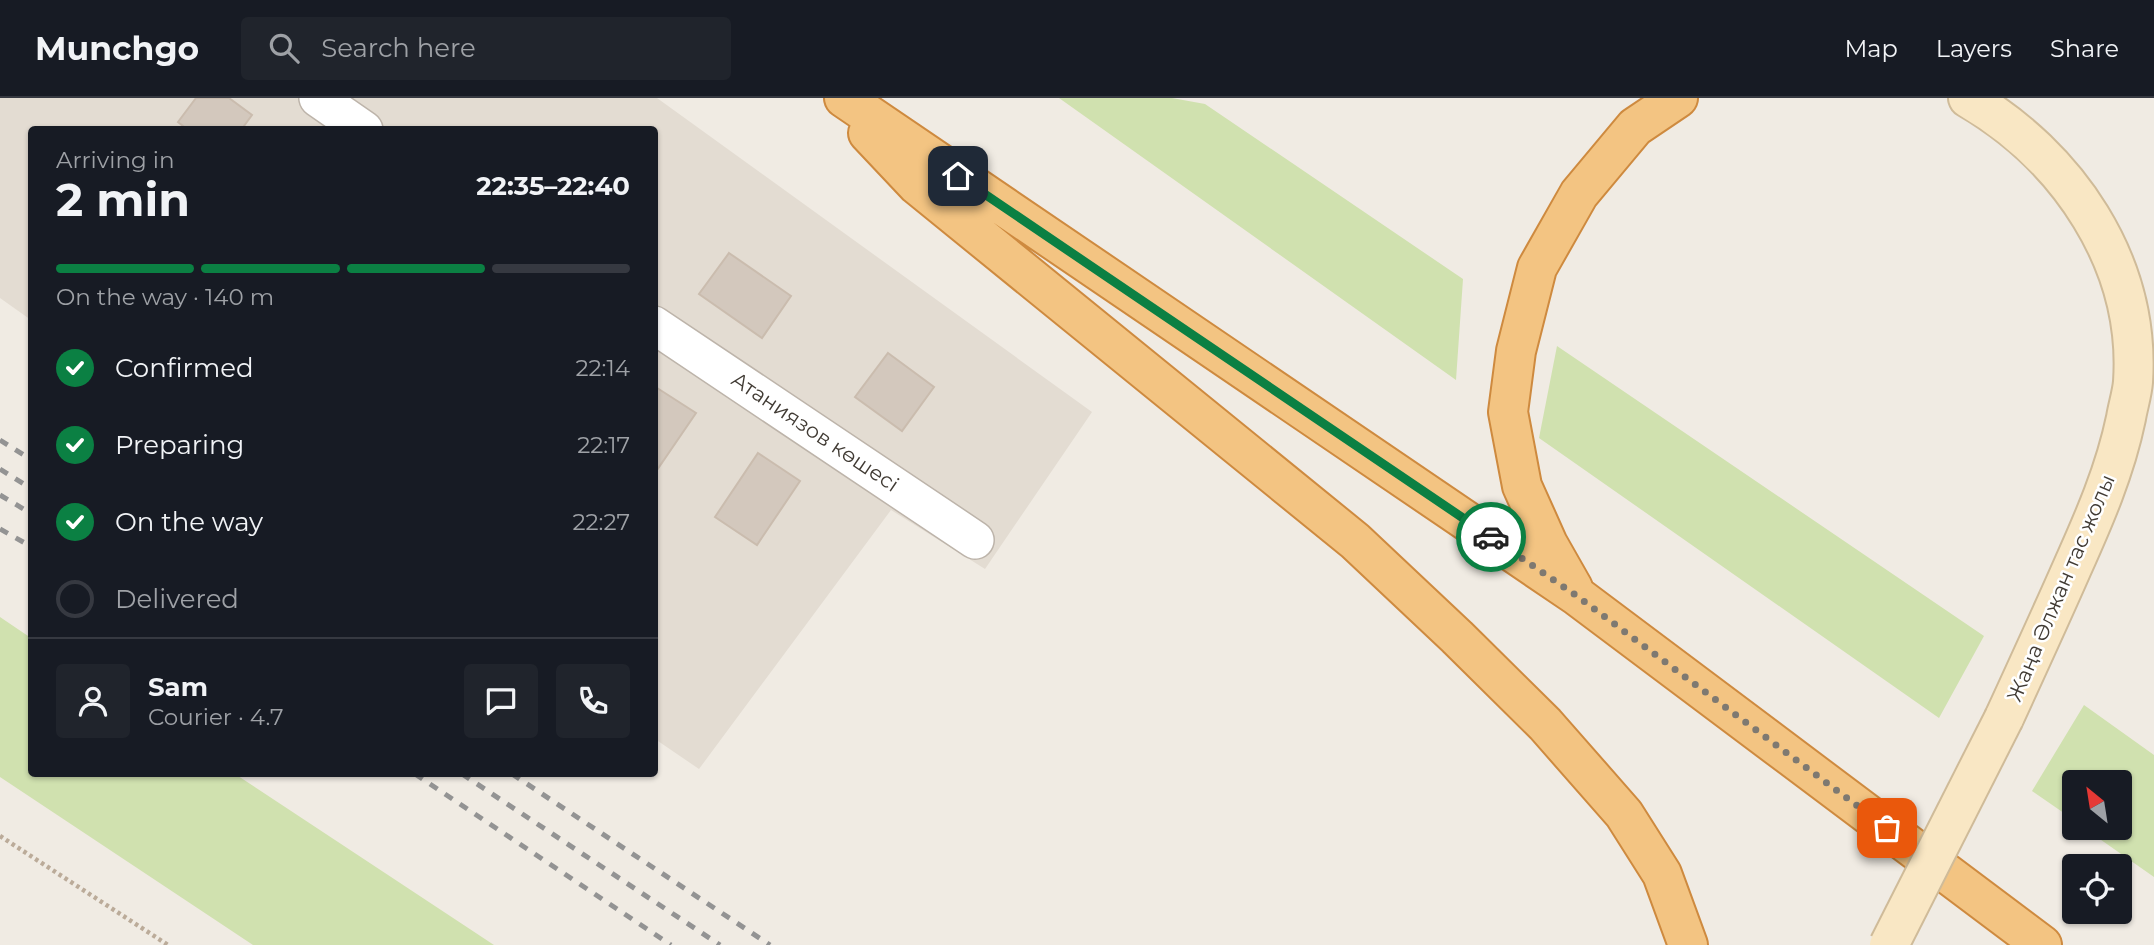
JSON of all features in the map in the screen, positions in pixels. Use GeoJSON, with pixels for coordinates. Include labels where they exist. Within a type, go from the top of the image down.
{"type":"FeatureCollection","features":[{"type":"Feature","properties":{"kind":"highway"},"geometry":{"type":"LineString","coordinates":[[843,98],[1577,596],[2042,945]]}},
{"type":"Feature","properties":{"kind":"highway"},"geometry":{"type":"LineString","coordinates":[[843,98],[877,144],[917,185],[1355,541],[1545,724],[1624,814],[1662,874],[1688,945]]}},
{"type":"Feature","properties":{"kind":"highway"},"geometry":{"type":"LineString","coordinates":[[1577,596],[1548,544],[1522,486],[1508,412],[1516,351],[1537,268],[1578,194],[1635,127],[1678,98]]}},
{"type":"Feature","properties":{"kind":"main road","name":"Жаңа Әлжан тас жолы"},"geometry":{"type":"LineString","coordinates":[[1889,945],[2004,718],[2098,510],[2120,447],[2133,383],[2133,341],[2122,292],[2106,244],[2085,205],[2042,153],[1995,114],[1968,98]]}},
{"type":"Feature","properties":{"kind":"street"},"geometry":{"type":"LineString","coordinates":[[318,98],[358,126]]}},
{"type":"Feature","properties":{"kind":"street","name":"Атаниязов көшесі"},"geometry":{"type":"LineString","coordinates":[[658,328],[975,540]]}},
{"type":"Feature","properties":{"kind":"path"},"geometry":{"type":"LineString","coordinates":[[0,836],[168,945]]}},
{"type":"Feature","properties":{"kind":"shaded area"},"geometry":{"type":"Polygon","coordinates":[[[0,98],[657,98],[1092,412],[985,569],[891,510],[699,769],[658,741],[658,126],[28,126],[28,318],[0,298],[0,98]]]}},
{"type":"Feature","properties":{"kind":"green space"},"geometry":{"type":"Polygon","coordinates":[[[1059,98],[1172,98],[1205,104],[1463,279],[1456,380],[1059,98]]]}},
{"type":"Feature","properties":{"kind":"green space"},"geometry":{"type":"Polygon","coordinates":[[[1557,346],[1984,636],[1939,718],[1539,438],[1557,346]]]}},
{"type":"Feature","properties":{"kind":"green space"},"geometry":{"type":"Polygon","coordinates":[[[0,617],[28,636],[28,777],[240,777],[494,945],[253,945],[0,777],[0,617]]]}},
{"type":"Feature","properties":{"kind":"green space"},"geometry":{"type":"Polygon","coordinates":[[[2084,705],[2154,755],[2154,877],[2132,862],[2132,854],[2121,854],[2101,840],[2132,840],[2132,770],[2062,770],[2062,812],[2032,791],[2084,705]]]}},
{"type":"Feature","properties":{"kind":"building"},"geometry":{"type":"Polygon","coordinates":[[[196,98],[229,98],[252,115],[244,126],[183,126],[178,122],[196,98]]]}},
{"type":"Feature","properties":{"kind":"building"},"geometry":{"type":"Polygon","coordinates":[[[729,253],[791,296],[762,338],[699,294],[729,253]]]}},
{"type":"Feature","properties":{"kind":"building"},"geometry":{"type":"Polygon","coordinates":[[[888,353],[934,387],[902,431],[855,397],[888,353]]]}},
{"type":"Feature","properties":{"kind":"building"},"geometry":{"type":"Polygon","coordinates":[[[658,389],[696,413],[658,469],[658,389]]]}},
{"type":"Feature","properties":{"kind":"building"},"geometry":{"type":"Polygon","coordinates":[[[758,453],[800,481],[757,545],[715,517],[758,453]]]}},
{"type":"Feature","properties":{"kind":"railway"},"geometry":{"type":"LineString","coordinates":[[0,440],[28,458]]}},
{"type":"Feature","properties":{"kind":"railway"},"geometry":{"type":"LineString","coordinates":[[0,469],[28,486]]}},
{"type":"Feature","properties":{"kind":"railway"},"geometry":{"type":"LineString","coordinates":[[0,495],[28,512]]}},
{"type":"Feature","properties":{"kind":"railway"},"geometry":{"type":"LineString","coordinates":[[0,529],[28,545]]}},
{"type":"Feature","properties":{"kind":"railway"},"geometry":{"type":"LineString","coordinates":[[419,777],[671,945]]}},
{"type":"Feature","properties":{"kind":"railway"},"geometry":{"type":"LineString","coordinates":[[467,777],[720,945]]}},
{"type":"Feature","properties":{"kind":"railway"},"geometry":{"type":"LineString","coordinates":[[517,777],[770,945]]}},
{"type":"Feature","properties":{"kind":"way so far"},"geometry":{"type":"LineString","coordinates":[[1491,537],[1577,596],[1887,828]]}},
{"type":"Feature","properties":{"kind":"route"},"geometry":{"type":"LineString","coordinates":[[958,176],[1491,537]]}}]}
